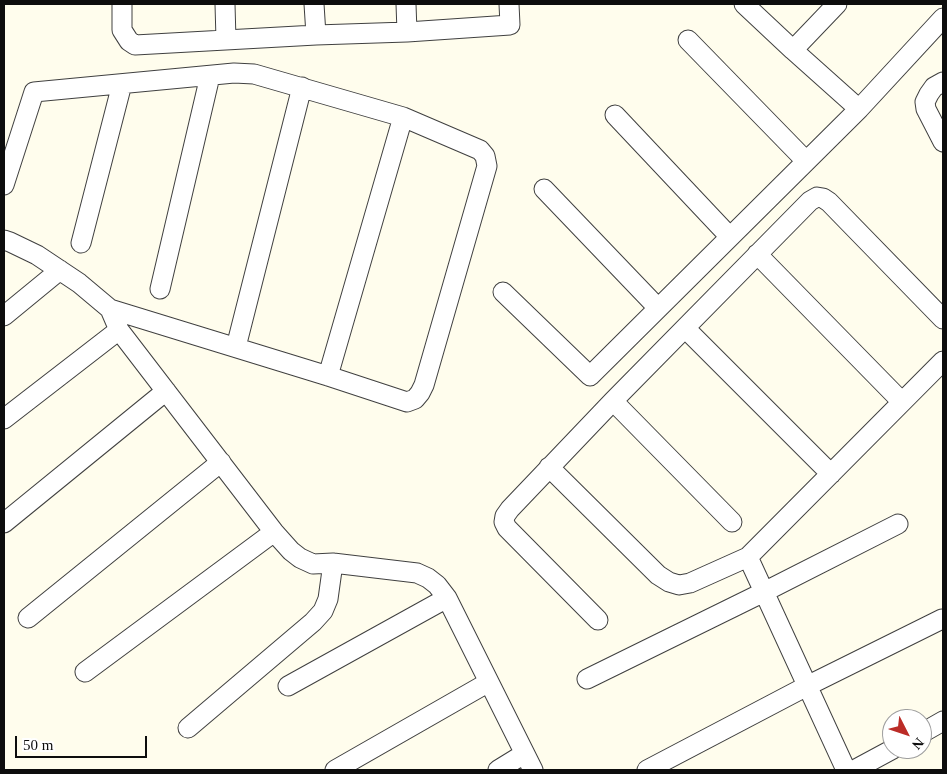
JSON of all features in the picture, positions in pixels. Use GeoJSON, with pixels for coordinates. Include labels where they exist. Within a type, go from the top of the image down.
{"type":"FeatureCollection","features":[{"type":"Feature","properties":{"kind":"street"},"geometry":{"type":"LineString","coordinates":[[122,4],[122,30],[129,41],[135,45],[407,32],[510,25],[508,4]]}},
{"type":"Feature","properties":{"kind":"street"},"geometry":{"type":"LineString","coordinates":[[225,4],[226,40]]}},
{"type":"Feature","properties":{"kind":"street"},"geometry":{"type":"LineString","coordinates":[[314,4],[316,35]]}},
{"type":"Feature","properties":{"kind":"street"},"geometry":{"type":"LineString","coordinates":[[406,4],[407,32]]}},
{"type":"Feature","properties":{"kind":"street"},"geometry":{"type":"LineString","coordinates":[[744,4],[859,109]]}},
{"type":"Feature","properties":{"kind":"street"},"geometry":{"type":"LineString","coordinates":[[793,50],[837,4]]}},
{"type":"Feature","properties":{"kind":"street"},"geometry":{"type":"LineString","coordinates":[[503,292],[590,376],[859,109],[943,18]]}},
{"type":"Feature","properties":{"kind":"street"},"geometry":{"type":"LineString","coordinates":[[688,40],[806,161]]}},
{"type":"Feature","properties":{"kind":"street"},"geometry":{"type":"LineString","coordinates":[[4,181],[34,92],[234,73],[254,74],[403,117],[480,150],[485,156],[487,166],[424,385],[415,399],[407,402],[110,308],[79,283],[37,255],[4,240]]}},
{"type":"Feature","properties":{"kind":"street"},"geometry":{"type":"LineString","coordinates":[[160,289],[210,76]]}},
{"type":"Feature","properties":{"kind":"street"},"geometry":{"type":"LineString","coordinates":[[943,82],[934,87],[925,102],[926,109],[943,142]]}},
{"type":"Feature","properties":{"kind":"street"},"geometry":{"type":"LineString","coordinates":[[81,243],[122,84]]}},
{"type":"Feature","properties":{"kind":"street"},"geometry":{"type":"LineString","coordinates":[[236,348],[302,88]]}},
{"type":"Feature","properties":{"kind":"street"},"geometry":{"type":"LineString","coordinates":[[615,115],[730,237]]}},
{"type":"Feature","properties":{"kind":"street"},"geometry":{"type":"LineString","coordinates":[[328,376],[403,117]]}},
{"type":"Feature","properties":{"kind":"street"},"geometry":{"type":"LineString","coordinates":[[544,188],[658,308]]}},
{"type":"Feature","properties":{"kind":"street"},"geometry":{"type":"LineString","coordinates":[[598,620],[507,528],[504,522],[505,516],[510,508],[612,400],[810,201],[817,197],[829,202],[943,319]]}},
{"type":"Feature","properties":{"kind":"street"},"geometry":{"type":"LineString","coordinates":[[757,254],[902,402]]}},
{"type":"Feature","properties":{"kind":"street"},"geometry":{"type":"LineString","coordinates":[[4,316],[60,270]]}},
{"type":"Feature","properties":{"kind":"street"},"geometry":{"type":"LineString","coordinates":[[110,308],[119,330],[274,532],[291,551],[313,564],[333,563],[417,573],[437,585],[448,598],[528,762],[498,770]]}},
{"type":"Feature","properties":{"kind":"street"},"geometry":{"type":"LineString","coordinates":[[685,328],[831,474]]}},
{"type":"Feature","properties":{"kind":"street"},"geometry":{"type":"LineString","coordinates":[[4,419],[119,330]]}},
{"type":"Feature","properties":{"kind":"street"},"geometry":{"type":"LineString","coordinates":[[549,467],[658,575],[669,582],[679,584],[690,583],[748,557],[943,360]]}},
{"type":"Feature","properties":{"kind":"street"},"geometry":{"type":"LineString","coordinates":[[4,522],[166,391]]}},
{"type":"Feature","properties":{"kind":"street"},"geometry":{"type":"LineString","coordinates":[[612,400],[732,522]]}},
{"type":"Feature","properties":{"kind":"street"},"geometry":{"type":"LineString","coordinates":[[28,618],[220,462]]}},
{"type":"Feature","properties":{"kind":"street"},"geometry":{"type":"LineString","coordinates":[[587,679],[898,524]]}},
{"type":"Feature","properties":{"kind":"street"},"geometry":{"type":"LineString","coordinates":[[85,672],[274,532]]}},
{"type":"Feature","properties":{"kind":"street"},"geometry":{"type":"LineString","coordinates":[[748,557],[846,770]]}},
{"type":"Feature","properties":{"kind":"street"},"geometry":{"type":"LineString","coordinates":[[188,728],[313,622],[328,599],[333,563]]}},
{"type":"Feature","properties":{"kind":"street"},"geometry":{"type":"LineString","coordinates":[[288,686],[448,598]]}},
{"type":"Feature","properties":{"kind":"street"},"geometry":{"type":"LineString","coordinates":[[646,770],[807,686],[942,619]]}},
{"type":"Feature","properties":{"kind":"street"},"geometry":{"type":"LineString","coordinates":[[335,770],[489,682]]}},
{"type":"Feature","properties":{"kind":"street"},"geometry":{"type":"LineString","coordinates":[[932,727],[943,721]]}},
{"type":"Feature","properties":{"kind":"street"},"geometry":{"type":"LineString","coordinates":[[854,770],[882,755]]}}]}
